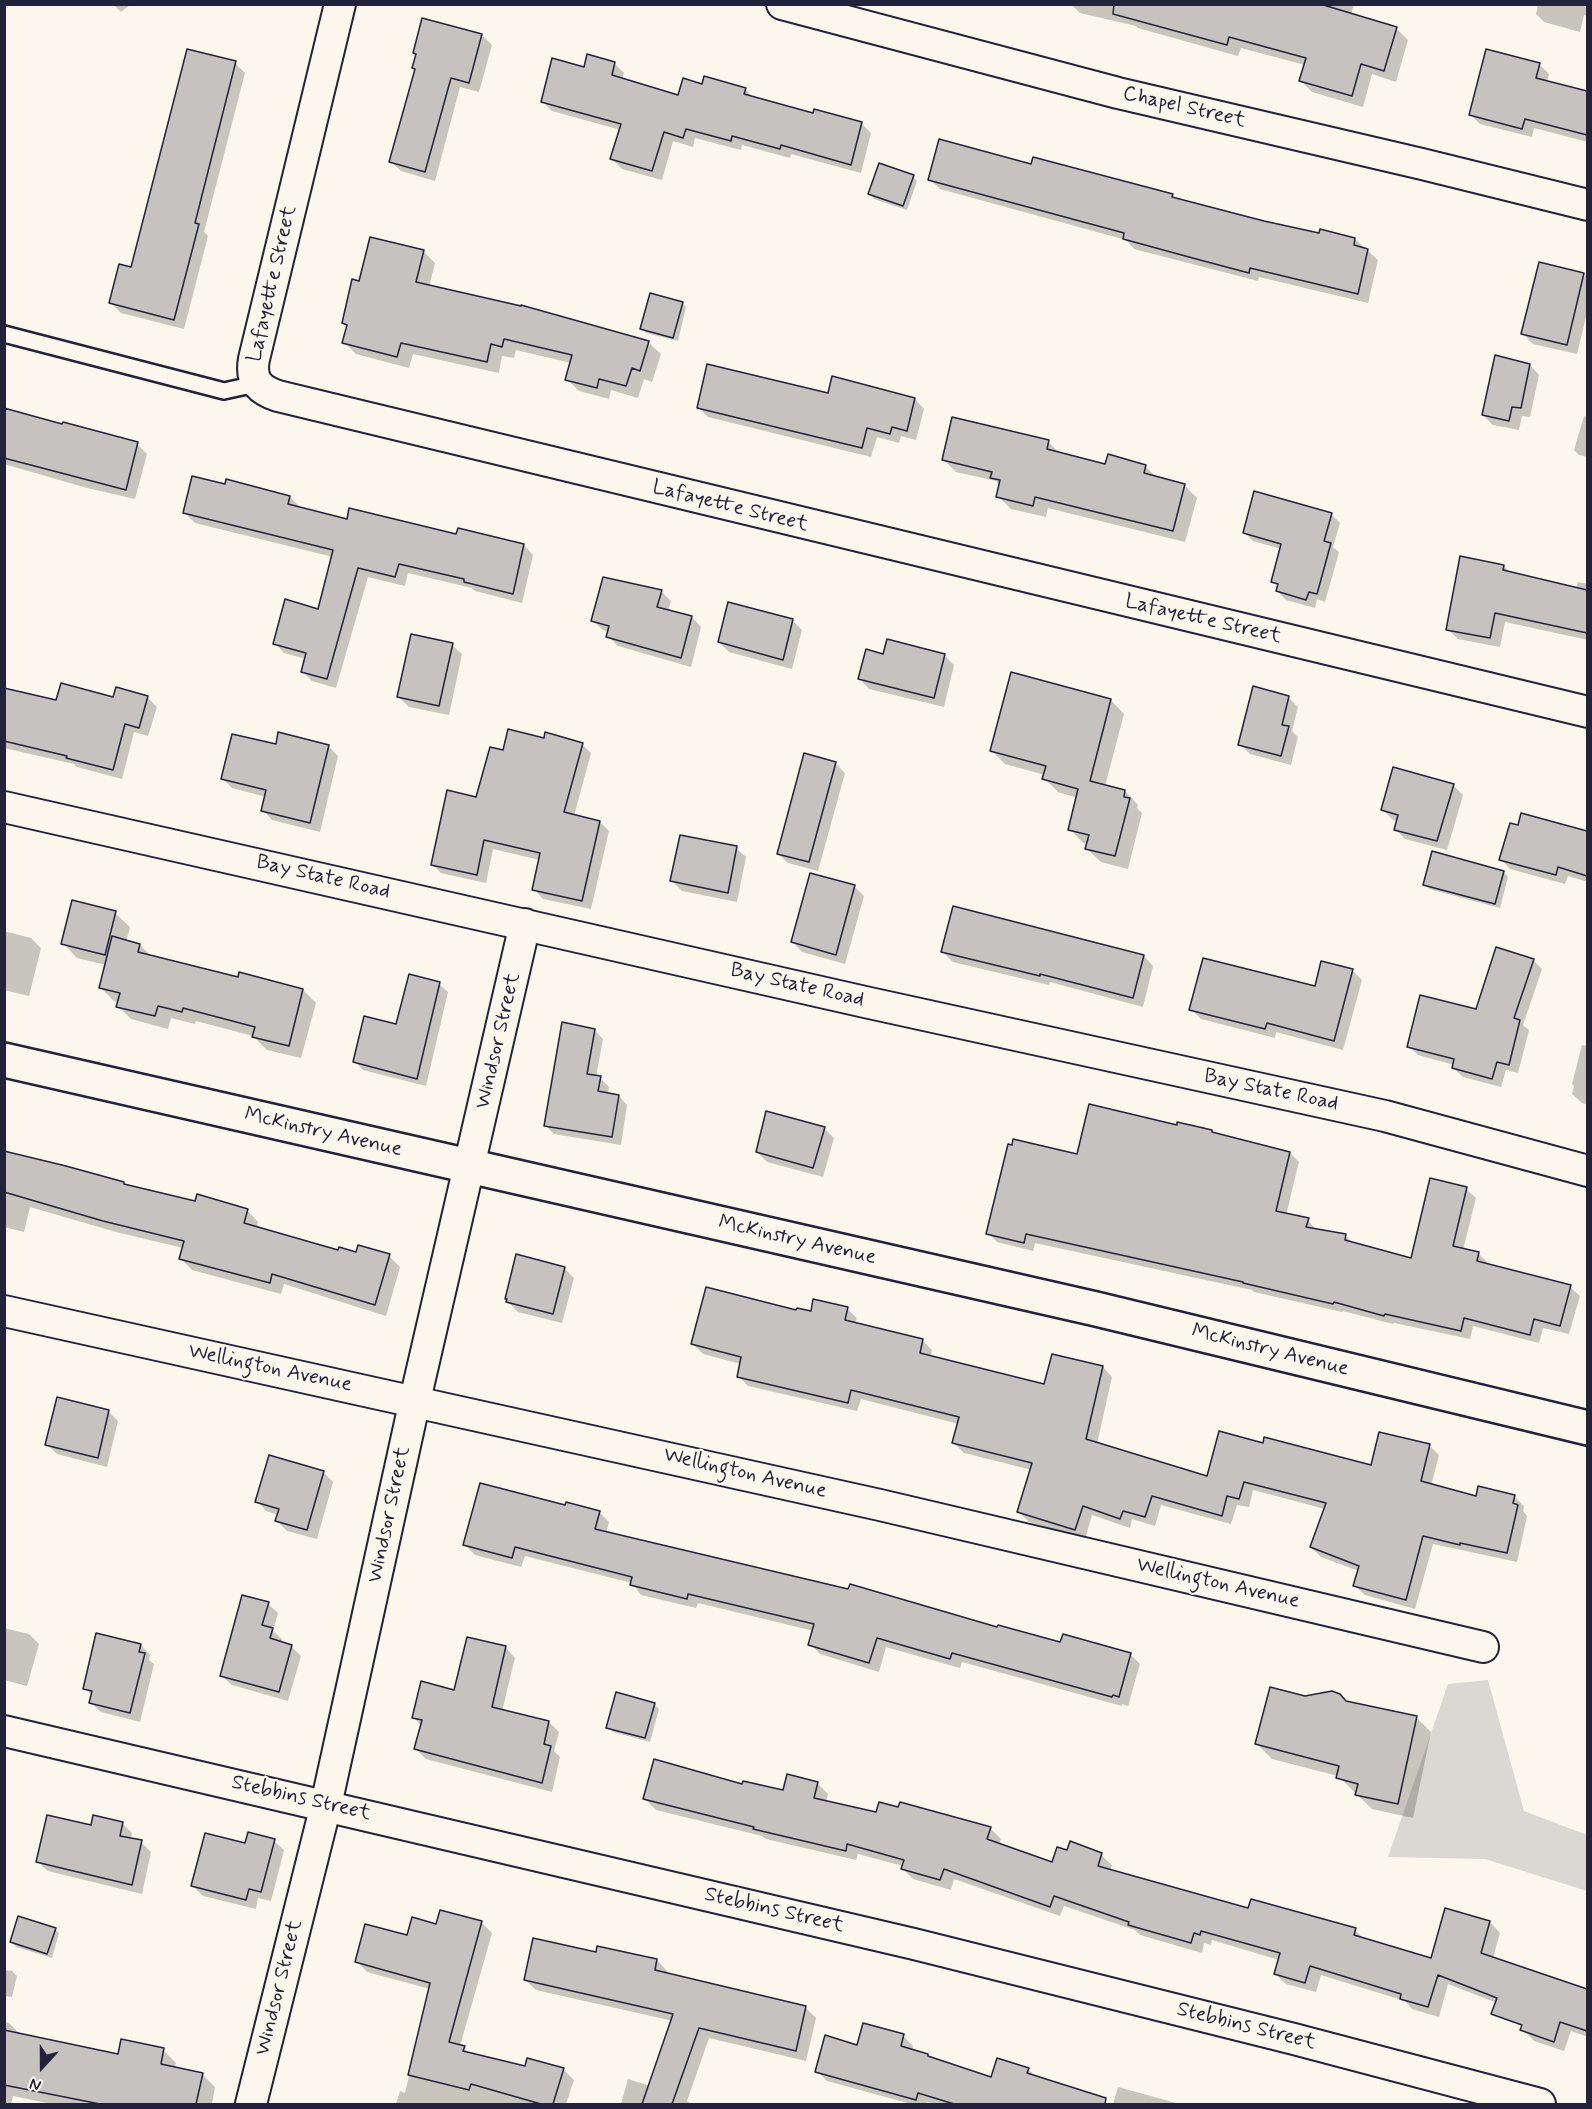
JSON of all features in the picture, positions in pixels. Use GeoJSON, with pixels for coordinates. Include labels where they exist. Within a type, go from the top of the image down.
{"type":"FeatureCollection","features":[{"type":"Feature","properties":{"kind":"street","name":"Lafayette Street"},"geometry":{"type":"LineString","coordinates":[[340,4],[254,359],[253,375],[256,384],[262,390],[301,402],[1587,712]]}},
{"type":"Feature","properties":{"kind":"street","name":"Chapel Street"},"geometry":{"type":"LineString","coordinates":[[782,4],[1118,93],[1587,205]]}},
{"type":"Feature","properties":{"kind":"street","name":"Bay State Road"},"geometry":{"type":"LineString","coordinates":[[4,807],[865,1002],[1385,1116],[1587,1171]]}},
{"type":"Feature","properties":{"kind":"street","name":"Windsor Street"},"geometry":{"type":"LineString","coordinates":[[251,2104],[326,1805],[415,1400],[525,924]]}},
{"type":"Feature","properties":{"kind":"street","name":"McKinstry Avenue"},"geometry":{"type":"LineString","coordinates":[[4,1060],[1096,1309],[1587,1428]]}},
{"type":"Feature","properties":{"kind":"street","name":"Wellington Avenue"},"geometry":{"type":"LineString","coordinates":[[4,1311],[415,1400],[868,1502],[1482,1647]]}},
{"type":"Feature","properties":{"kind":"street","name":"Stebbins Street"},"geometry":{"type":"LineString","coordinates":[[4,1731],[915,1944],[1294,2039],[1540,2104]]}},
{"type":"Feature","properties":{"kind":"lane"},"geometry":{"type":"LineString","coordinates":[[4,334],[224,392],[256,384]]}},
{"type":"Feature","properties":{"kind":"shaded area"},"geometry":{"type":"Polygon","coordinates":[[[1488,1680],[1524,1811],[1587,1835],[1587,1891],[1485,1859],[1388,1857],[1448,1684],[1488,1680]]]}},
{"type":"Feature","properties":{"kind":"building"},"geometry":{"type":"Polygon","coordinates":[[[1114,4],[1320,4],[1397,27],[1384,71],[1361,64],[1352,96],[1299,81],[1306,58],[1229,37],[1227,45],[1113,14],[1114,4]]]}},
{"type":"Feature","properties":{"kind":"building"},"geometry":{"type":"Polygon","coordinates":[[[422,18],[482,34],[469,83],[451,78],[425,172],[389,162],[415,69],[412,68],[416,54],[413,53],[422,18]]]}},
{"type":"Feature","properties":{"kind":"building"},"geometry":{"type":"Polygon","coordinates":[[[187,49],[236,61],[195,223],[199,224],[174,320],[109,303],[119,264],[131,267],[187,49]]]}},
{"type":"Feature","properties":{"kind":"building"},"geometry":{"type":"Polygon","coordinates":[[[1486,49],[1540,63],[1536,78],[1587,91],[1587,135],[1525,119],[1522,129],[1469,115],[1486,49]]]}},
{"type":"Feature","properties":{"kind":"building"},"geometry":{"type":"Polygon","coordinates":[[[587,54],[615,62],[612,75],[678,95],[683,78],[702,84],[704,76],[746,88],[744,94],[813,113],[814,109],[862,122],[851,165],[781,145],[780,149],[732,136],[731,141],[686,129],[683,138],[664,132],[652,171],[610,159],[621,124],[541,102],[552,58],[584,67],[587,54]]]}},
{"type":"Feature","properties":{"kind":"building"},"geometry":{"type":"Polygon","coordinates":[[[939,139],[1031,164],[1033,157],[1264,221],[1319,233],[1320,229],[1355,238],[1354,245],[1368,249],[1358,294],[1250,268],[1249,273],[1123,239],[1124,233],[928,180],[939,139]]]}},
{"type":"Feature","properties":{"kind":"building"},"geometry":{"type":"Polygon","coordinates":[[[879,163],[914,175],[903,206],[868,194],[879,163]]]}},
{"type":"Feature","properties":{"kind":"building"},"geometry":{"type":"Polygon","coordinates":[[[370,237],[424,250],[416,282],[521,305],[649,341],[640,371],[632,368],[626,386],[599,379],[597,388],[565,380],[572,355],[504,339],[502,347],[491,344],[487,362],[401,343],[397,357],[342,343],[347,325],[342,323],[352,279],[359,281],[370,237]]]}},
{"type":"Feature","properties":{"kind":"building"},"geometry":{"type":"Polygon","coordinates":[[[1539,262],[1584,273],[1567,345],[1521,334],[1539,262]]]}},
{"type":"Feature","properties":{"kind":"building"},"geometry":{"type":"Polygon","coordinates":[[[650,293],[683,302],[673,338],[640,329],[650,293]]]}},
{"type":"Feature","properties":{"kind":"building"},"geometry":{"type":"Polygon","coordinates":[[[1495,355],[1530,364],[1521,408],[1512,407],[1509,421],[1482,415],[1495,355]]]}},
{"type":"Feature","properties":{"kind":"building"},"geometry":{"type":"Polygon","coordinates":[[[707,364],[828,393],[832,376],[915,398],[907,431],[892,427],[890,434],[867,428],[862,448],[697,408],[707,364]]]}},
{"type":"Feature","properties":{"kind":"building"},"geometry":{"type":"Polygon","coordinates":[[[4,408],[138,442],[126,490],[4,458],[4,408]]]}},
{"type":"Feature","properties":{"kind":"building"},"geometry":{"type":"Polygon","coordinates":[[[952,417],[1049,440],[1047,449],[1105,464],[1108,454],[1146,465],[1144,473],[1185,484],[1173,531],[1035,497],[1033,506],[996,497],[1000,480],[990,478],[992,472],[942,460],[952,417]]]}},
{"type":"Feature","properties":{"kind":"building"},"geometry":{"type":"Polygon","coordinates":[[[192,476],[225,484],[226,479],[290,496],[288,504],[347,519],[349,508],[456,534],[458,528],[524,544],[513,594],[464,582],[464,579],[399,564],[395,577],[358,568],[327,679],[301,672],[306,653],[273,644],[285,599],[318,609],[333,550],[183,513],[192,476]]]}},
{"type":"Feature","properties":{"kind":"building"},"geometry":{"type":"Polygon","coordinates":[[[1254,491],[1332,513],[1324,541],[1331,543],[1317,594],[1309,592],[1306,600],[1276,591],[1278,584],[1271,582],[1281,544],[1243,533],[1254,491]]]}},
{"type":"Feature","properties":{"kind":"building"},"geometry":{"type":"Polygon","coordinates":[[[1460,556],[1504,565],[1503,570],[1587,590],[1587,633],[1495,613],[1490,638],[1446,630],[1460,556]]]}},
{"type":"Feature","properties":{"kind":"building"},"geometry":{"type":"Polygon","coordinates":[[[603,577],[662,590],[657,607],[692,616],[681,658],[606,637],[609,626],[591,621],[603,577]]]}},
{"type":"Feature","properties":{"kind":"building"},"geometry":{"type":"Polygon","coordinates":[[[728,602],[793,619],[783,660],[718,642],[728,602]]]}},
{"type":"Feature","properties":{"kind":"building"},"geometry":{"type":"Polygon","coordinates":[[[411,634],[453,643],[439,706],[397,697],[411,634]]]}},
{"type":"Feature","properties":{"kind":"building"},"geometry":{"type":"Polygon","coordinates":[[[887,639],[945,654],[934,698],[858,679],[866,649],[883,654],[887,639]]]}},
{"type":"Feature","properties":{"kind":"building"},"geometry":{"type":"Polygon","coordinates":[[[1011,672],[1111,699],[1090,781],[1125,790],[1124,797],[1130,798],[1115,856],[1085,849],[1089,835],[1068,830],[1078,789],[1042,779],[1046,766],[990,751],[1011,672]]]}},
{"type":"Feature","properties":{"kind":"building"},"geometry":{"type":"Polygon","coordinates":[[[61,683],[113,697],[116,687],[148,696],[139,728],[125,724],[113,770],[4,741],[4,688],[56,700],[61,683]]]}},
{"type":"Feature","properties":{"kind":"building"},"geometry":{"type":"Polygon","coordinates":[[[1253,686],[1289,696],[1282,725],[1289,726],[1281,756],[1238,745],[1253,686]]]}},
{"type":"Feature","properties":{"kind":"building"},"geometry":{"type":"Polygon","coordinates":[[[508,729],[544,738],[545,732],[583,743],[564,812],[600,821],[582,901],[532,890],[540,853],[484,840],[477,875],[431,865],[447,790],[476,797],[490,747],[503,750],[508,729]]]}},
{"type":"Feature","properties":{"kind":"building"},"geometry":{"type":"Polygon","coordinates":[[[278,732],[329,745],[310,823],[261,811],[266,790],[221,779],[232,734],[276,744],[278,732]]]}},
{"type":"Feature","properties":{"kind":"building"},"geometry":{"type":"Polygon","coordinates":[[[804,753],[836,762],[809,862],[777,854],[804,753]]]}},
{"type":"Feature","properties":{"kind":"building"},"geometry":{"type":"Polygon","coordinates":[[[1393,767],[1454,784],[1437,841],[1394,830],[1398,815],[1381,810],[1393,767]]]}},
{"type":"Feature","properties":{"kind":"building"},"geometry":{"type":"Polygon","coordinates":[[[1521,813],[1587,831],[1587,876],[1558,867],[1556,875],[1499,860],[1510,823],[1518,825],[1521,813]]]}},
{"type":"Feature","properties":{"kind":"building"},"geometry":{"type":"Polygon","coordinates":[[[680,835],[737,846],[728,893],[670,881],[680,835]]]}},
{"type":"Feature","properties":{"kind":"building"},"geometry":{"type":"Polygon","coordinates":[[[1432,851],[1504,871],[1495,904],[1423,885],[1432,851]]]}},
{"type":"Feature","properties":{"kind":"building"},"geometry":{"type":"Polygon","coordinates":[[[810,873],[855,885],[836,955],[791,942],[810,873]]]}},
{"type":"Feature","properties":{"kind":"building"},"geometry":{"type":"Polygon","coordinates":[[[72,900],[116,911],[105,955],[61,944],[72,900]]]}},
{"type":"Feature","properties":{"kind":"building"},"geometry":{"type":"Polygon","coordinates":[[[953,906],[1144,955],[1133,998],[941,952],[953,906]]]}},
{"type":"Feature","properties":{"kind":"building"},"geometry":{"type":"Polygon","coordinates":[[[112,936],[140,944],[138,952],[238,977],[239,972],[303,989],[289,1046],[252,1037],[255,1027],[183,1008],[182,1012],[158,1006],[155,1016],[116,1007],[120,993],[99,988],[112,936]]]}},
{"type":"Feature","properties":{"kind":"building"},"geometry":{"type":"Polygon","coordinates":[[[1496,947],[1534,959],[1514,1018],[1520,1020],[1509,1065],[1497,1062],[1492,1079],[1452,1068],[1454,1059],[1407,1047],[1420,995],[1476,1009],[1496,947]]]}},
{"type":"Feature","properties":{"kind":"building"},"geometry":{"type":"Polygon","coordinates":[[[1203,958],[1315,986],[1321,961],[1353,969],[1334,1041],[1267,1023],[1265,1029],[1189,1010],[1203,958]]]}},
{"type":"Feature","properties":{"kind":"building"},"geometry":{"type":"Polygon","coordinates":[[[409,974],[440,982],[417,1079],[353,1062],[364,1016],[396,1024],[409,974]]]}},
{"type":"Feature","properties":{"kind":"building"},"geometry":{"type":"Polygon","coordinates":[[[562,1022],[595,1029],[587,1074],[601,1076],[598,1091],[619,1095],[612,1137],[544,1126],[562,1022]]]}},
{"type":"Feature","properties":{"kind":"building"},"geometry":{"type":"Polygon","coordinates":[[[1089,1104],[1177,1125],[1177,1122],[1212,1130],[1212,1132],[1290,1152],[1276,1211],[1309,1218],[1306,1227],[1346,1234],[1345,1240],[1411,1258],[1430,1178],[1467,1187],[1453,1246],[1479,1252],[1477,1261],[1571,1285],[1560,1326],[1534,1319],[1530,1335],[1464,1318],[1461,1331],[1385,1314],[1384,1316],[1334,1302],[1333,1304],[1026,1234],[1024,1243],[986,1234],[1008,1144],[1012,1145],[1013,1139],[1077,1154],[1089,1104]]]}},
{"type":"Feature","properties":{"kind":"building"},"geometry":{"type":"Polygon","coordinates":[[[766,1111],[825,1127],[813,1168],[756,1152],[766,1111]]]}},
{"type":"Feature","properties":{"kind":"building"},"geometry":{"type":"Polygon","coordinates":[[[4,1151],[195,1201],[197,1194],[248,1209],[244,1223],[338,1250],[339,1247],[356,1252],[358,1245],[390,1254],[375,1305],[272,1274],[270,1283],[179,1259],[184,1241],[103,1221],[4,1192],[4,1151]]]}},
{"type":"Feature","properties":{"kind":"building"},"geometry":{"type":"Polygon","coordinates":[[[516,1254],[565,1267],[553,1314],[506,1302],[516,1254]]]}},
{"type":"Feature","properties":{"kind":"building"},"geometry":{"type":"Polygon","coordinates":[[[706,1287],[796,1310],[797,1308],[811,1311],[813,1299],[848,1307],[845,1320],[923,1339],[920,1353],[1044,1384],[1052,1354],[1103,1366],[1086,1439],[1207,1476],[1219,1431],[1263,1443],[1264,1437],[1371,1465],[1379,1432],[1430,1444],[1421,1481],[1476,1496],[1478,1486],[1515,1495],[1513,1503],[1518,1505],[1507,1553],[1423,1536],[1406,1600],[1353,1586],[1359,1566],[1310,1547],[1326,1503],[1244,1482],[1239,1499],[1227,1496],[1222,1516],[1152,1496],[1145,1517],[1123,1511],[1120,1519],[1083,1506],[1075,1530],[1017,1512],[1032,1463],[952,1443],[959,1417],[851,1390],[848,1403],[737,1377],[741,1357],[691,1344],[706,1287]]]}},
{"type":"Feature","properties":{"kind":"building"},"geometry":{"type":"Polygon","coordinates":[[[57,1397],[109,1410],[98,1458],[45,1445],[57,1397]]]}},
{"type":"Feature","properties":{"kind":"building"},"geometry":{"type":"Polygon","coordinates":[[[269,1455],[324,1471],[307,1530],[275,1521],[279,1509],[255,1502],[269,1455]]]}},
{"type":"Feature","properties":{"kind":"building"},"geometry":{"type":"Polygon","coordinates":[[[480,1483],[565,1505],[566,1502],[600,1511],[595,1529],[848,1589],[850,1584],[997,1627],[998,1625],[1060,1642],[1063,1634],[1131,1653],[1119,1697],[952,1653],[950,1659],[877,1638],[869,1663],[808,1645],[814,1624],[688,1594],[687,1599],[630,1585],[632,1577],[515,1547],[512,1558],[463,1545],[480,1483]]]}},
{"type":"Feature","properties":{"kind":"building"},"geometry":{"type":"Polygon","coordinates":[[[242,1595],[269,1602],[262,1625],[273,1628],[270,1638],[292,1645],[279,1692],[220,1676],[242,1595]]]}},
{"type":"Feature","properties":{"kind":"building"},"geometry":{"type":"Polygon","coordinates":[[[96,1633],[141,1644],[139,1652],[145,1653],[130,1713],[89,1703],[92,1691],[83,1689],[96,1633]]]}},
{"type":"Feature","properties":{"kind":"building"},"geometry":{"type":"Polygon","coordinates":[[[467,1637],[506,1646],[492,1707],[549,1721],[544,1744],[551,1746],[542,1783],[414,1749],[422,1720],[412,1718],[421,1681],[454,1690],[467,1637]]]}},
{"type":"Feature","properties":{"kind":"building"},"geometry":{"type":"Polygon","coordinates":[[[1270,1687],[1305,1696],[1332,1691],[1340,1694],[1346,1701],[1417,1716],[1398,1804],[1355,1795],[1358,1784],[1336,1778],[1339,1766],[1255,1744],[1270,1687]]]}},
{"type":"Feature","properties":{"kind":"building"},"geometry":{"type":"Polygon","coordinates":[[[616,1692],[655,1703],[645,1738],[606,1728],[616,1692]]]}},
{"type":"Feature","properties":{"kind":"building"},"geometry":{"type":"Polygon","coordinates":[[[654,1759],[742,1784],[743,1781],[783,1790],[787,1774],[818,1782],[814,1798],[876,1812],[879,1802],[898,1807],[900,1802],[991,1827],[987,1839],[1052,1862],[1057,1847],[1067,1850],[1070,1841],[1102,1853],[1098,1866],[1248,1908],[1251,1899],[1356,1928],[1354,1935],[1431,1958],[1445,1908],[1490,1921],[1481,1953],[1587,1989],[1587,2031],[1560,2022],[1554,2042],[1520,2030],[1522,2025],[1491,2014],[1497,1998],[1438,1975],[1428,2007],[1400,1999],[1401,1994],[1310,1966],[1305,1983],[1274,1974],[1280,1953],[1201,1931],[1200,1935],[1194,1933],[1191,1943],[1128,1925],[1129,1922],[1054,1896],[1050,1907],[944,1869],[940,1880],[901,1869],[904,1860],[847,1844],[846,1851],[643,1799],[654,1759]]]}},
{"type":"Feature","properties":{"kind":"building"},"geometry":{"type":"Polygon","coordinates":[[[47,1815],[91,1825],[93,1815],[123,1822],[120,1836],[142,1840],[132,1885],[36,1862],[47,1815]]]}},
{"type":"Feature","properties":{"kind":"building"},"geometry":{"type":"Polygon","coordinates":[[[248,1832],[275,1839],[261,1892],[249,1889],[246,1900],[191,1886],[205,1833],[245,1843],[248,1832]]]}},
{"type":"Feature","properties":{"kind":"building"},"geometry":{"type":"Polygon","coordinates":[[[440,1910],[482,1921],[449,2042],[465,2046],[463,2051],[525,2066],[527,2058],[564,2068],[553,2104],[541,2104],[471,2084],[469,2090],[408,2075],[430,1983],[355,1962],[365,1924],[407,1935],[412,1917],[436,1924],[440,1910]]]}},
{"type":"Feature","properties":{"kind":"building"},"geometry":{"type":"Polygon","coordinates":[[[18,1916],[56,1928],[47,1954],[10,1942],[18,1916]]]}},
{"type":"Feature","properties":{"kind":"building"},"geometry":{"type":"Polygon","coordinates":[[[533,1938],[596,1952],[597,1946],[657,1959],[655,1970],[806,2006],[796,2051],[699,2028],[672,2104],[642,2104],[673,2014],[524,1980],[533,1938]]]}},
{"type":"Feature","properties":{"kind":"building"},"geometry":{"type":"Polygon","coordinates":[[[863,2023],[904,2034],[901,2046],[928,2054],[928,2056],[991,2077],[997,2058],[1029,2068],[1027,2073],[1106,2098],[1105,2104],[954,2104],[918,2093],[916,2100],[815,2072],[825,2035],[857,2045],[863,2023]]]}},
{"type":"Feature","properties":{"kind":"building"},"geometry":{"type":"Polygon","coordinates":[[[4,2030],[118,2054],[121,2039],[164,2048],[161,2064],[203,2073],[196,2104],[100,2104],[4,2085],[4,2030]]]}}]}
